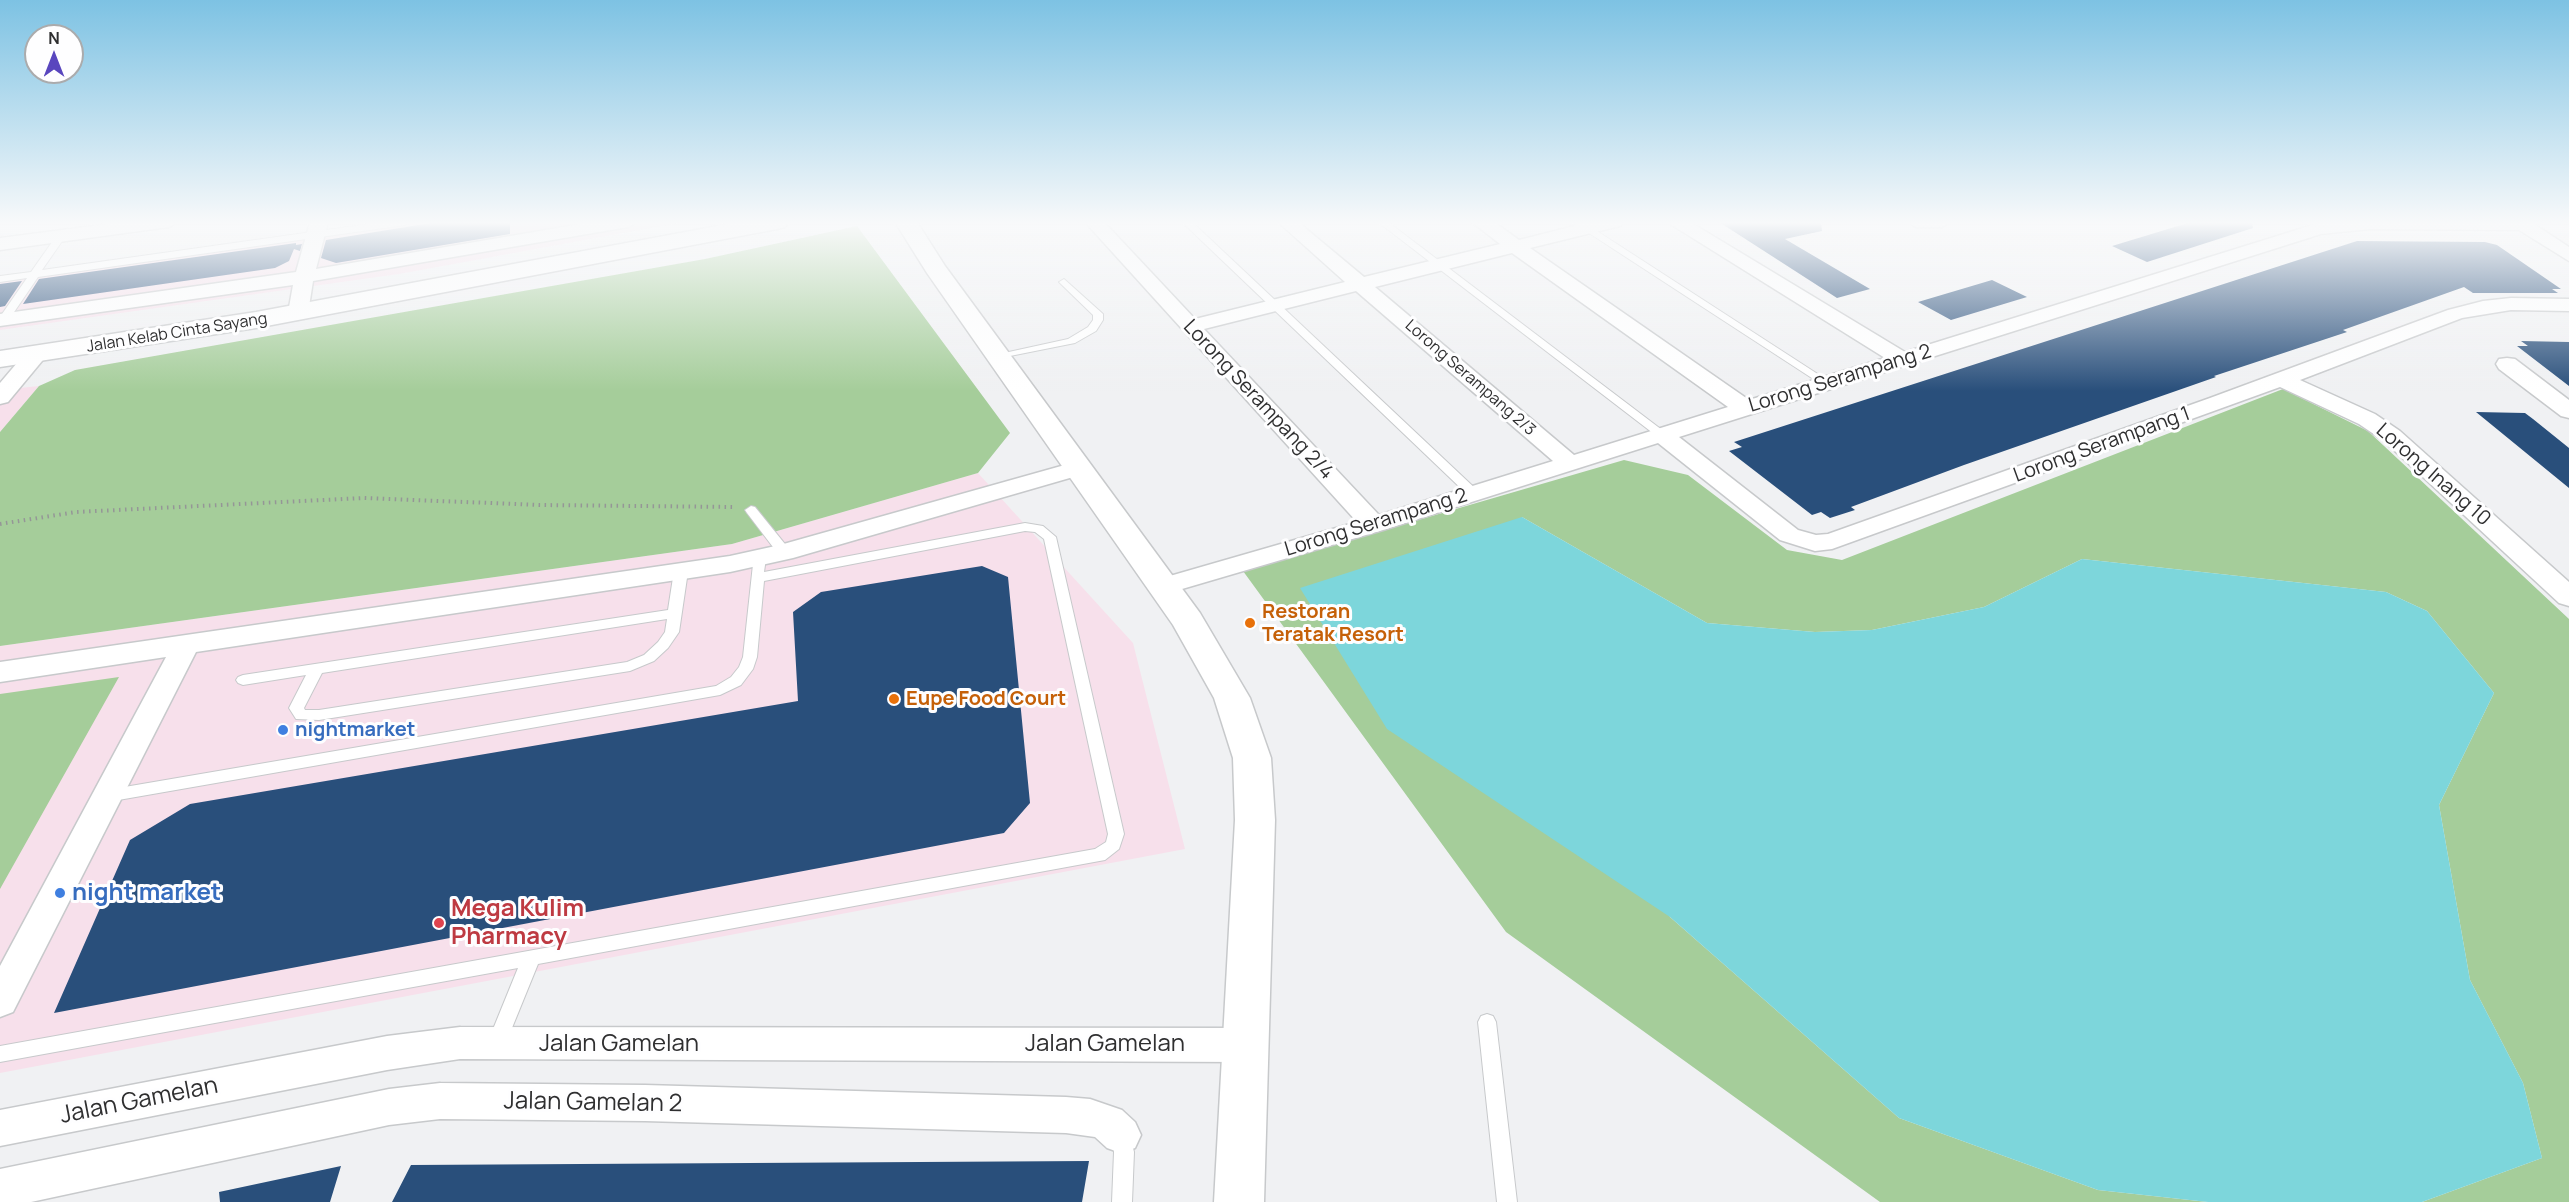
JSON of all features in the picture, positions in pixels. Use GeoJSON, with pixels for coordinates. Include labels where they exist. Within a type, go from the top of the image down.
{"type":"FeatureCollection","features":[{"type":"Feature","properties":{"kind":"main road","name":"Jalan Kelab Cinta Sayang"},"geometry":{"type":"LineString","coordinates":[[0,359],[298,313],[482,278]]}},
{"type":"Feature","properties":{"kind":"main road"},"geometry":{"type":"LineString","coordinates":[[944,278],[1188,621],[1232,698],[1252,758],[1255,820],[1239,1202]]}},
{"type":"Feature","properties":{"kind":"street"},"geometry":{"type":"LineString","coordinates":[[2,319],[296,278]]}},
{"type":"Feature","properties":{"kind":"street"},"geometry":{"type":"LineString","coordinates":[[298,313],[304,278]]}},
{"type":"Feature","properties":{"kind":"street","name":"Lorong Serampang 2/4"},"geometry":{"type":"LineString","coordinates":[[1146,278],[1374,525]]}},
{"type":"Feature","properties":{"kind":"street","name":"Lorong Serampang 2/3"},"geometry":{"type":"LineString","coordinates":[[1353,278],[1570,464]]}},
{"type":"Feature","properties":{"kind":"street"},"geometry":{"type":"LineString","coordinates":[[1190,326],[1390,278]]}},
{"type":"Feature","properties":{"kind":"street"},"geometry":{"type":"LineString","coordinates":[[1560,278],[1745,408]]}},
{"type":"Feature","properties":{"kind":"street"},"geometry":{"type":"LineString","coordinates":[[1769,278],[1902,359]]}},
{"type":"Feature","properties":{"kind":"street","name":"Lorong Serampang 2"},"geometry":{"type":"LineString","coordinates":[[1165,586],[1374,525],[1825,382],[2164,278]]}},
{"type":"Feature","properties":{"kind":"street","name":"Lorong Serampang 1"},"geometry":{"type":"LineString","coordinates":[[1662,435],[1789,535],[1815,543],[1849,537],[2455,314],[2483,307],[2511,304],[2569,305]]}},
{"type":"Feature","properties":{"kind":"street"},"geometry":{"type":"LineString","coordinates":[[0,398],[36,355]]}},
{"type":"Feature","properties":{"kind":"street"},"geometry":{"type":"LineString","coordinates":[[2507,364],[2569,411]]}},
{"type":"Feature","properties":{"kind":"street","name":"Lorong Inang 10"},"geometry":{"type":"LineString","coordinates":[[2280,379],[2367,419],[2392,436],[2569,597]]}},
{"type":"Feature","properties":{"kind":"street"},"geometry":{"type":"LineString","coordinates":[[0,672],[681,571],[767,563],[1079,468]]}},
{"type":"Feature","properties":{"kind":"street"},"geometry":{"type":"LineString","coordinates":[[0,1001],[186,645]]}},
{"type":"Feature","properties":{"kind":"street","name":"Jalan Gamelan"},"geometry":{"type":"LineString","coordinates":[[0,1128],[387,1053],[460,1043],[1247,1045]]}},
{"type":"Feature","properties":{"kind":"street","name":"Jalan Gamelan 2"},"geometry":{"type":"LineString","coordinates":[[0,1189],[398,1106],[440,1101],[645,1103],[1066,1115],[1090,1117],[1108,1123],[1121,1135]]}},
{"type":"Feature","properties":{"kind":"lane"},"geometry":{"type":"LineString","coordinates":[[2,319],[31,278]]}},
{"type":"Feature","properties":{"kind":"lane"},"geometry":{"type":"LineString","coordinates":[[1245,278],[1474,494]]}},
{"type":"Feature","properties":{"kind":"lane"},"geometry":{"type":"LineString","coordinates":[[1456,278],[1662,435]]}},
{"type":"Feature","properties":{"kind":"lane"},"geometry":{"type":"LineString","coordinates":[[1662,278],[1825,382]]}},
{"type":"Feature","properties":{"kind":"lane"},"geometry":{"type":"LineString","coordinates":[[999,357],[1071,341],[1092,329],[1098,320],[1098,314],[1064,282]]}},
{"type":"Feature","properties":{"kind":"lane"},"geometry":{"type":"LineString","coordinates":[[107,796],[511,728],[720,690],[736,681],[746,669],[767,563],[751,510]]}},
{"type":"Feature","properties":{"kind":"lane"},"geometry":{"type":"LineString","coordinates":[[0,1054],[1099,855],[1113,845],[1116,834],[1050,537],[1039,529],[1025,527],[767,563]]}},
{"type":"Feature","properties":{"kind":"lane"},"geometry":{"type":"LineString","coordinates":[[317,668],[296,708],[300,715],[319,715],[630,666],[649,658],[663,645],[672,632],[681,571]]}},
{"type":"Feature","properties":{"kind":"lane"},"geometry":{"type":"LineString","coordinates":[[243,680],[676,614]]}},
{"type":"Feature","properties":{"kind":"lane"},"geometry":{"type":"LineString","coordinates":[[496,1044],[532,956]]}},
{"type":"Feature","properties":{"kind":"lane"},"geometry":{"type":"LineString","coordinates":[[1487,1022],[1507,1202]]}},
{"type":"Feature","properties":{"kind":"lane","name":"Jalan Gamelan 2"},"geometry":{"type":"LineString","coordinates":[[1121,1135],[1124,1152],[1122,1202]]}},
{"type":"Feature","properties":{"kind":"path"},"geometry":{"type":"LineString","coordinates":[[0,524],[76,512],[364,498],[575,506],[738,507],[751,510]]}},
{"type":"Feature","properties":{"kind":"shaded area"},"geometry":{"type":"Polygon","coordinates":[[[0,278],[370,278],[0,330],[0,278]]]}},
{"type":"Feature","properties":{"kind":"shaded area"},"geometry":{"type":"Polygon","coordinates":[[[39,386],[0,432],[0,390],[39,386]]]}},
{"type":"Feature","properties":{"kind":"shaded area"},"geometry":{"type":"Polygon","coordinates":[[[978,473],[1133,643],[1185,849],[0,1073],[0,646],[732,544],[978,473]]]}},
{"type":"Feature","properties":{"kind":"green space"},"geometry":{"type":"Polygon","coordinates":[[[597,278],[896,278],[1010,433],[978,473],[732,544],[0,646],[0,432],[39,386],[75,370],[597,278]]]}},
{"type":"Feature","properties":{"kind":"green space"},"geometry":{"type":"Polygon","coordinates":[[[2283,389],[2368,431],[2569,619],[2569,1202],[2422,1202],[2542,1158],[2523,1083],[2470,980],[2439,805],[2494,693],[2427,611],[2386,592],[2082,559],[1984,607],[1872,630],[1815,632],[1707,623],[1522,517],[1670,917],[1899,1118],[2098,1190],[2208,1202],[1880,1202],[1506,932],[1243,571],[1624,460],[1688,475],[1787,550],[1842,560],[2283,389]]]}},
{"type":"Feature","properties":{"kind":"green space"},"geometry":{"type":"Polygon","coordinates":[[[119,677],[0,889],[0,694],[119,677]]]}},
{"type":"Feature","properties":{"kind":"water"},"geometry":{"type":"Polygon","coordinates":[[[1522,517],[1707,623],[1815,632],[1872,630],[1984,607],[2082,559],[2386,592],[2427,611],[2494,693],[2439,805],[2470,980],[2523,1083],[2542,1158],[2422,1202],[2208,1202],[2098,1190],[1899,1118],[1670,917],[1387,729],[1300,588],[1522,517]]]}},
{"type":"Feature","properties":{"kind":"building"},"geometry":{"type":"Polygon","coordinates":[[[45,278],[204,278],[23,304],[39,279],[45,278]]]}},
{"type":"Feature","properties":{"kind":"building"},"geometry":{"type":"Polygon","coordinates":[[[1806,278],[1851,278],[1870,289],[1837,298],[1806,278]]]}},
{"type":"Feature","properties":{"kind":"building"},"geometry":{"type":"Polygon","coordinates":[[[2242,278],[2545,278],[2561,289],[2552,289],[2558,293],[2473,293],[2464,287],[2343,330],[2347,332],[2214,376],[2216,377],[1964,465],[1851,507],[1855,510],[1830,518],[1821,512],[1812,515],[1729,451],[1742,447],[1734,442],[2242,278]]]}},
{"type":"Feature","properties":{"kind":"building"},"geometry":{"type":"Polygon","coordinates":[[[1992,280],[2027,297],[1951,320],[1918,302],[1992,280]]]}},
{"type":"Feature","properties":{"kind":"building"},"geometry":{"type":"Polygon","coordinates":[[[22,281],[5,306],[0,307],[0,284],[22,281]]]}},
{"type":"Feature","properties":{"kind":"building"},"geometry":{"type":"Polygon","coordinates":[[[2521,341],[2569,342],[2569,386],[2517,346],[2528,346],[2521,341]]]}},
{"type":"Feature","properties":{"kind":"building"},"geometry":{"type":"Polygon","coordinates":[[[2476,412],[2525,413],[2569,448],[2569,488],[2476,412]]]}},
{"type":"Feature","properties":{"kind":"building"},"geometry":{"type":"Polygon","coordinates":[[[982,566],[1008,577],[1030,803],[1004,833],[54,1013],[130,840],[190,804],[798,701],[793,612],[821,592],[982,566]]]}},
{"type":"Feature","properties":{"kind":"building"},"geometry":{"type":"Polygon","coordinates":[[[1089,1161],[1082,1202],[392,1202],[411,1165],[1089,1161]]]}},
{"type":"Feature","properties":{"kind":"building"},"geometry":{"type":"Polygon","coordinates":[[[341,1166],[330,1202],[220,1202],[219,1192],[341,1166]]]}},
{"type":"Feature","properties":{"kind":"place","name":"Restoran Teratak Resort"},"geometry":{"type":"Point","coordinates":[1250,623]}},
{"type":"Feature","properties":{"kind":"place","name":"Eupe Food Court"},"geometry":{"type":"Point","coordinates":[894,699]}},
{"type":"Feature","properties":{"kind":"place","name":"nightmarket"},"geometry":{"type":"Point","coordinates":[283,730]}},
{"type":"Feature","properties":{"kind":"place","name":"night market"},"geometry":{"type":"Point","coordinates":[60,893]}},
{"type":"Feature","properties":{"kind":"place","name":"Mega Kulim Pharmacy"},"geometry":{"type":"Point","coordinates":[439,923]}}]}
